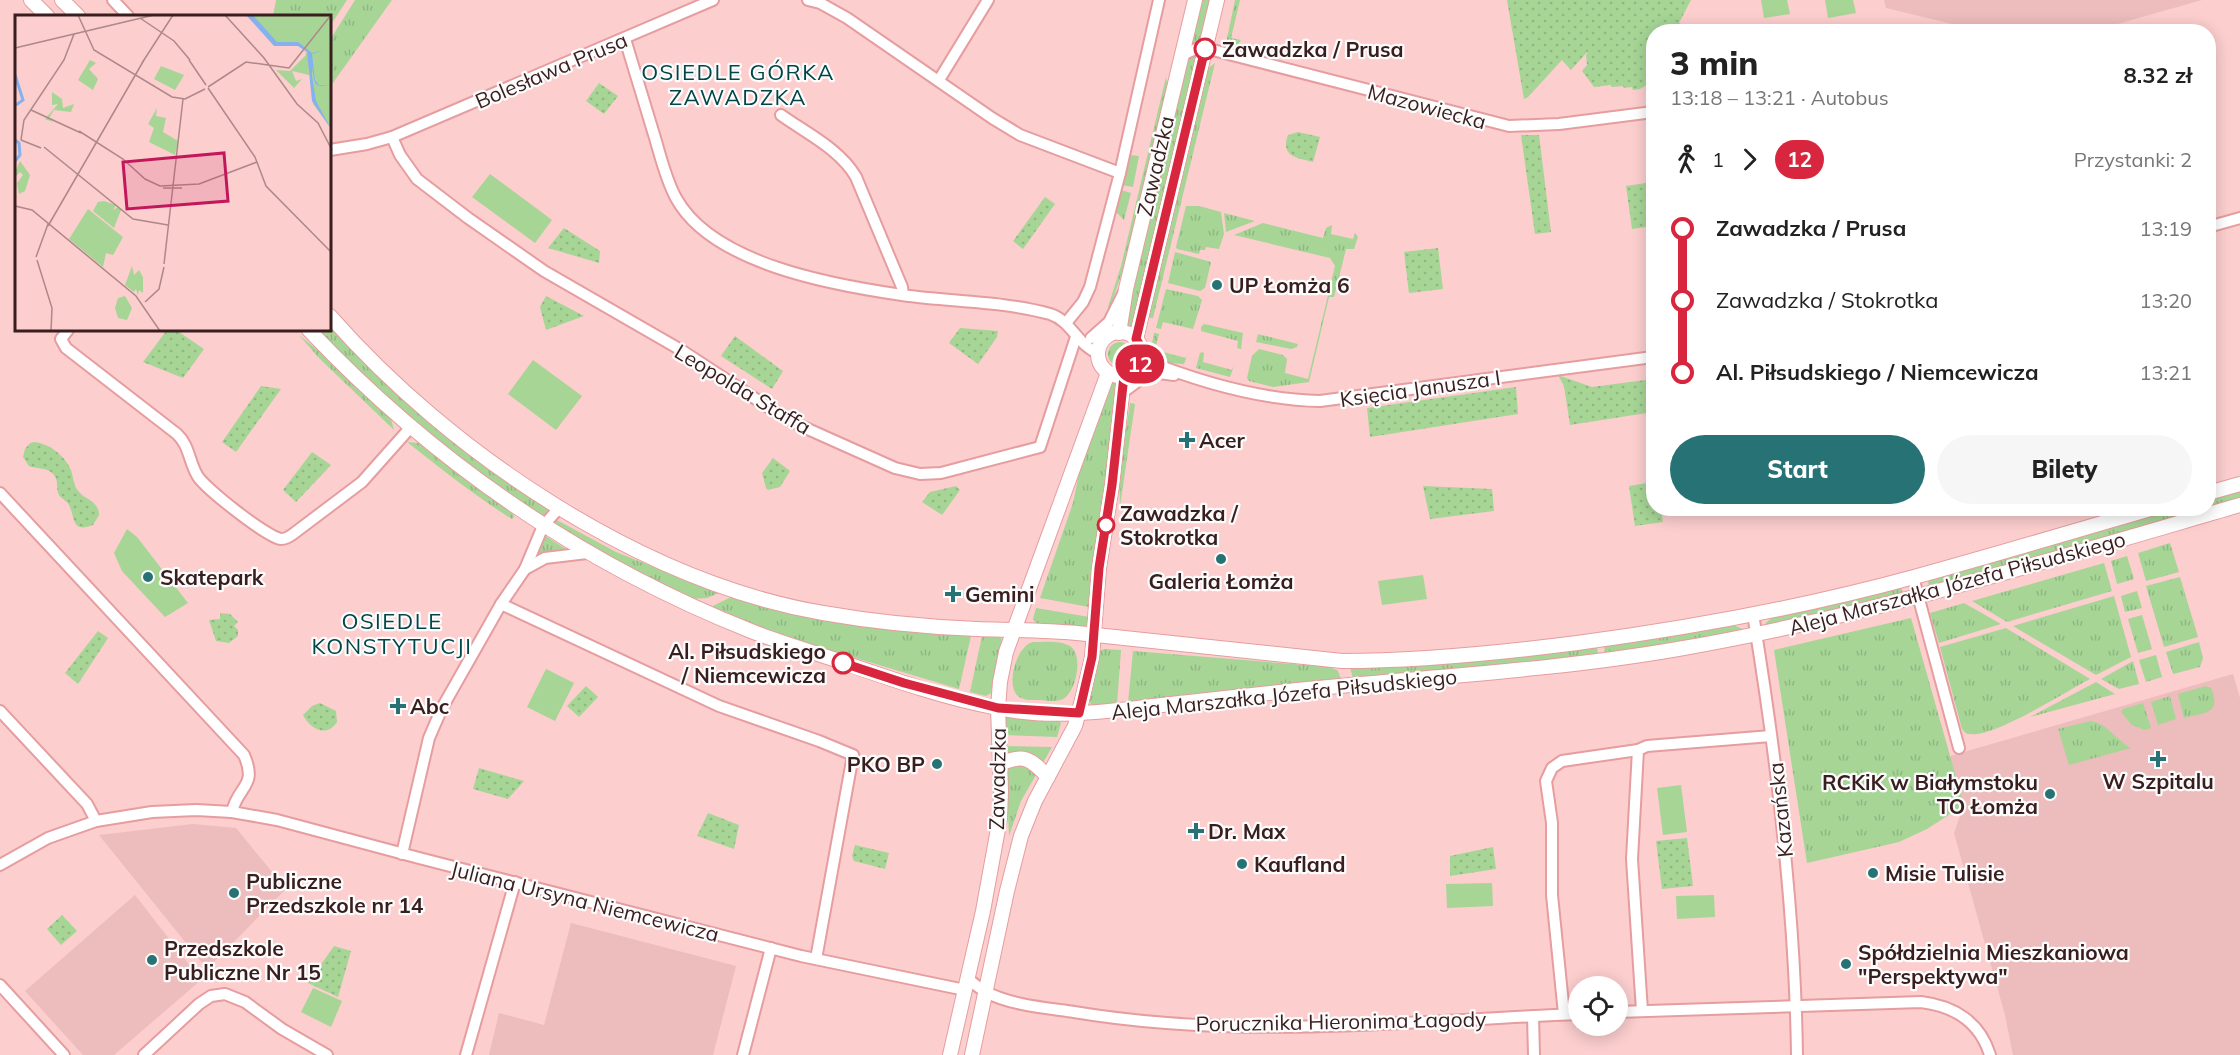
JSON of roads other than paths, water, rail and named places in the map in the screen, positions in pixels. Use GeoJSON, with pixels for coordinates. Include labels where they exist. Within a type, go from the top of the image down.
{"type":"FeatureCollection","features":[{"type":"Feature","properties":{"kind":"street"},"geometry":{"type":"LineString","coordinates":[[62,0],[77,15]]}},
{"type":"Feature","properties":{"kind":"street"},"geometry":{"type":"LineString","coordinates":[[113,0],[127,15]]}},
{"type":"Feature","properties":{"kind":"street","name":"Bolesława Prusa"},"geometry":{"type":"LineString","coordinates":[[332,150],[368,144],[392,137],[625,39],[711,0]]}},
{"type":"Feature","properties":{"kind":"street"},"geometry":{"type":"LineString","coordinates":[[808,0],[847,18],[1020,135],[1120,173]]}},
{"type":"Feature","properties":{"kind":"street"},"geometry":{"type":"LineString","coordinates":[[939,80],[988,0]]}},
{"type":"Feature","properties":{"kind":"street"},"geometry":{"type":"LineString","coordinates":[[1066,323],[1087,295],[1120,173],[1158,0]]}},
{"type":"Feature","properties":{"kind":"street","name":"Zawadzka"},"geometry":{"type":"LineString","coordinates":[[1119,333],[1126,289],[1195,0]]}},
{"type":"Feature","properties":{"kind":"street","name":"Zawadzka"},"geometry":{"type":"LineString","coordinates":[[1136,339],[1217,0]]}},
{"type":"Feature","properties":{"kind":"street"},"geometry":{"type":"LineString","coordinates":[[35,1],[46,15]]}},
{"type":"Feature","properties":{"kind":"street"},"geometry":{"type":"LineString","coordinates":[[625,39],[671,188],[682,208],[697,225],[727,246],[781,269],[903,295],[1031,310],[1060,318],[1085,347],[1098,344],[1113,334],[1125,333],[1136,339],[1141,349],[1138,369],[1122,393]]}},
{"type":"Feature","properties":{"kind":"street"},"geometry":{"type":"LineString","coordinates":[[1182,55],[1198,48],[1205,48]]}},
{"type":"Feature","properties":{"kind":"street","name":"Mazowiecka"},"geometry":{"type":"LineString","coordinates":[[1205,48],[1509,126],[1559,124],[1646,113]]}},
{"type":"Feature","properties":{"kind":"street"},"geometry":{"type":"LineString","coordinates":[[781,115],[834,153],[853,171],[902,286],[903,295]]}},
{"type":"Feature","properties":{"kind":"street","name":"Leopolda Staffa"},"geometry":{"type":"LineString","coordinates":[[392,137],[400,155],[417,179],[533,264],[671,344],[801,426],[911,473],[928,475],[941,473],[1040,447],[1076,337]]}},
{"type":"Feature","properties":{"kind":"street"},"geometry":{"type":"LineString","coordinates":[[2216,225],[2240,218]]}},
{"type":"Feature","properties":{"kind":"street"},"geometry":{"type":"LineString","coordinates":[[1126,289],[1098,344],[1099,360],[1108,373],[1138,369]]}},
{"type":"Feature","properties":{"kind":"street","name":"Aleja Marszałka Józefa Piłsudskiego"},"geometry":{"type":"LineString","coordinates":[[332,318],[381,370],[425,410],[471,447],[561,507],[633,548],[728,589],[769,602],[858,618],[955,628],[1014,629],[1094,635],[1342,661],[1472,655],[1627,636],[1753,614],[1912,577],[2126,516]]}},
{"type":"Feature","properties":{"kind":"street"},"geometry":{"type":"LineString","coordinates":[[66,332],[61,339],[66,348],[177,434],[184,442],[200,480],[245,517],[279,539],[288,538],[362,482],[410,428]]}},
{"type":"Feature","properties":{"kind":"street","name":"Aleja Marszałka Józefa Piłsudskiego"},"geometry":{"type":"LineString","coordinates":[[311,332],[364,387],[410,428],[499,497],[587,553],[636,579],[753,632],[904,683],[998,708],[1079,713],[1105,712],[1306,690],[1536,670],[1677,649],[1756,635],[1918,598],[2205,516]]}},
{"type":"Feature","properties":{"kind":"street"},"geometry":{"type":"LineString","coordinates":[[1076,337],[1098,344]]}},
{"type":"Feature","properties":{"kind":"street","name":"Księcia Janusza I"},"geometry":{"type":"LineString","coordinates":[[1138,369],[1189,376],[1276,397],[1320,401],[1646,358]]}},
{"type":"Feature","properties":{"kind":"street","name":"Zawadzka"},"geometry":{"type":"LineString","coordinates":[[972,1055],[1021,836],[1035,801],[1064,748],[1079,713],[1092,657],[1099,568],[1122,393],[1138,369]]}},
{"type":"Feature","properties":{"kind":"street","name":"Zawadzka"},"geometry":{"type":"LineString","coordinates":[[950,1055],[985,901],[1000,818],[998,708],[1006,652],[1108,373]]}},
{"type":"Feature","properties":{"kind":"street"},"geometry":{"type":"LineString","coordinates":[[2216,491],[2240,484]]}},
{"type":"Feature","properties":{"kind":"street"},"geometry":{"type":"LineString","coordinates":[[0,493],[244,755],[250,776],[235,800],[232,812]]}},
{"type":"Feature","properties":{"kind":"street","name":"Aleja Marszałka Józefa Piłsudskiego"},"geometry":{"type":"LineString","coordinates":[[2216,513],[2240,506]]}},
{"type":"Feature","properties":{"kind":"street"},"geometry":{"type":"LineString","coordinates":[[402,854],[424,758],[435,723],[451,689],[501,604],[525,569],[543,526],[561,507]]}},
{"type":"Feature","properties":{"kind":"street"},"geometry":{"type":"LineString","coordinates":[[525,569],[554,555],[587,553]]}},
{"type":"Feature","properties":{"kind":"street"},"geometry":{"type":"LineString","coordinates":[[1912,577],[1959,748]]}},
{"type":"Feature","properties":{"kind":"street"},"geometry":{"type":"LineString","coordinates":[[501,604],[719,706],[853,755],[816,959]]}},
{"type":"Feature","properties":{"kind":"street","name":"Kazańska"},"geometry":{"type":"LineString","coordinates":[[1753,614],[1784,838],[1797,1055]]}},
{"type":"Feature","properties":{"kind":"street"},"geometry":{"type":"LineString","coordinates":[[0,711],[87,804],[96,821]]}},
{"type":"Feature","properties":{"kind":"street"},"geometry":{"type":"LineString","coordinates":[[1564,1014],[1552,895],[1553,832],[1546,781],[1552,768],[1562,761],[1638,750],[1647,746],[1771,736]]}},
{"type":"Feature","properties":{"kind":"street"},"geometry":{"type":"LineString","coordinates":[[1638,750],[1632,859],[1642,1011]]}},
{"type":"Feature","properties":{"kind":"street"},"geometry":{"type":"LineString","coordinates":[[1000,764],[1011,759],[1023,758],[1034,762],[1048,777]]}},
{"type":"Feature","properties":{"kind":"street","name":"Juliana Ursyna Niemcewicza"},"geometry":{"type":"LineString","coordinates":[[0,865],[48,838],[96,821],[152,813],[196,810],[232,812],[278,820],[402,854],[816,959],[966,984]]}},
{"type":"Feature","properties":{"kind":"street"},"geometry":{"type":"LineString","coordinates":[[466,1055],[515,882]]}},
{"type":"Feature","properties":{"kind":"street"},"geometry":{"type":"LineString","coordinates":[[743,1055],[771,948]]}},
{"type":"Feature","properties":{"kind":"street","name":"Porucznika Hieronima Łagody"},"geometry":{"type":"LineString","coordinates":[[966,984],[1002,998],[1042,1007],[1111,1018],[1179,1025],[1313,1026],[1568,1014]]}},
{"type":"Feature","properties":{"kind":"street"},"geometry":{"type":"LineString","coordinates":[[0,985],[64,1055]]}},
{"type":"Feature","properties":{"kind":"street"},"geometry":{"type":"LineString","coordinates":[[144,1055],[199,1004],[211,996],[223,994],[230,994],[245,1002],[282,1029],[327,1055]]}},
{"type":"Feature","properties":{"kind":"street"},"geometry":{"type":"LineString","coordinates":[[1628,1012],[1872,1003],[1933,1004],[1952,1010],[1973,1025],[1983,1037],[1990,1055]]}},
{"type":"Feature","properties":{"kind":"street"},"geometry":{"type":"LineString","coordinates":[[1533,1016],[1534,1055]]}},
{"type":"Feature","properties":{"kind":"place","name":"Zawadzka / Prusa"},"geometry":{"type":"Point","coordinates":[1205,49]}},
{"type":"Feature","properties":{"kind":"place","name":"UP Łomża 6"},"geometry":{"type":"Point","coordinates":[1217,285]}},
{"type":"Feature","properties":{"kind":"place","name":"Acer"},"geometry":{"type":"Point","coordinates":[1187,440]}},
{"type":"Feature","properties":{"kind":"place","name":"Zawadzka / Stokrotka"},"geometry":{"type":"Point","coordinates":[1106,525]}},
{"type":"Feature","properties":{"kind":"place","name":"Galeria Łomża"},"geometry":{"type":"Point","coordinates":[1221,559]}},
{"type":"Feature","properties":{"kind":"place","name":"Skatepark"},"geometry":{"type":"Point","coordinates":[148,577]}},
{"type":"Feature","properties":{"kind":"place","name":"Gemini"},"geometry":{"type":"Point","coordinates":[953,594]}},
{"type":"Feature","properties":{"kind":"place","name":"Al. Piłsudskiego / Niemcewicza"},"geometry":{"type":"Point","coordinates":[843,663]}},
{"type":"Feature","properties":{"kind":"place","name":"Abc"},"geometry":{"type":"Point","coordinates":[398,706]}},
{"type":"Feature","properties":{"kind":"place","name":"W Szpitalu"},"geometry":{"type":"Point","coordinates":[2158,759]}},
{"type":"Feature","properties":{"kind":"place","name":"PKO BP"},"geometry":{"type":"Point","coordinates":[937,764]}},
{"type":"Feature","properties":{"kind":"place","name":"RCKiK w Białymstoku TO Łomża"},"geometry":{"type":"Point","coordinates":[2050,794]}},
{"type":"Feature","properties":{"kind":"place","name":"Dr. Max"},"geometry":{"type":"Point","coordinates":[1196,831]}},
{"type":"Feature","properties":{"kind":"place","name":"Kaufland"},"geometry":{"type":"Point","coordinates":[1242,864]}},
{"type":"Feature","properties":{"kind":"place","name":"Misie Tulisie"},"geometry":{"type":"Point","coordinates":[1873,873]}},
{"type":"Feature","properties":{"kind":"place","name":"Publiczne Przedszkole nr 14"},"geometry":{"type":"Point","coordinates":[234,893]}},
{"type":"Feature","properties":{"kind":"place","name":"Przedszkole Publiczne Nr 15"},"geometry":{"type":"Point","coordinates":[152,960]}},
{"type":"Feature","properties":{"kind":"place","name":"Spółdzielnia Mieszkaniowa \"Perspektywa\""},"geometry":{"type":"Point","coordinates":[1846,964]}},
{"type":"Feature","properties":{"kind":"district","name":"OSIEDLE GÓRKA ZAWADZKA"},"geometry":{"type":"Point","coordinates":[738,84]}},
{"type":"Feature","properties":{"kind":"district","name":"OSIEDLE KONSTYTUCJI"},"geometry":{"type":"Point","coordinates":[392,634]}}]}
